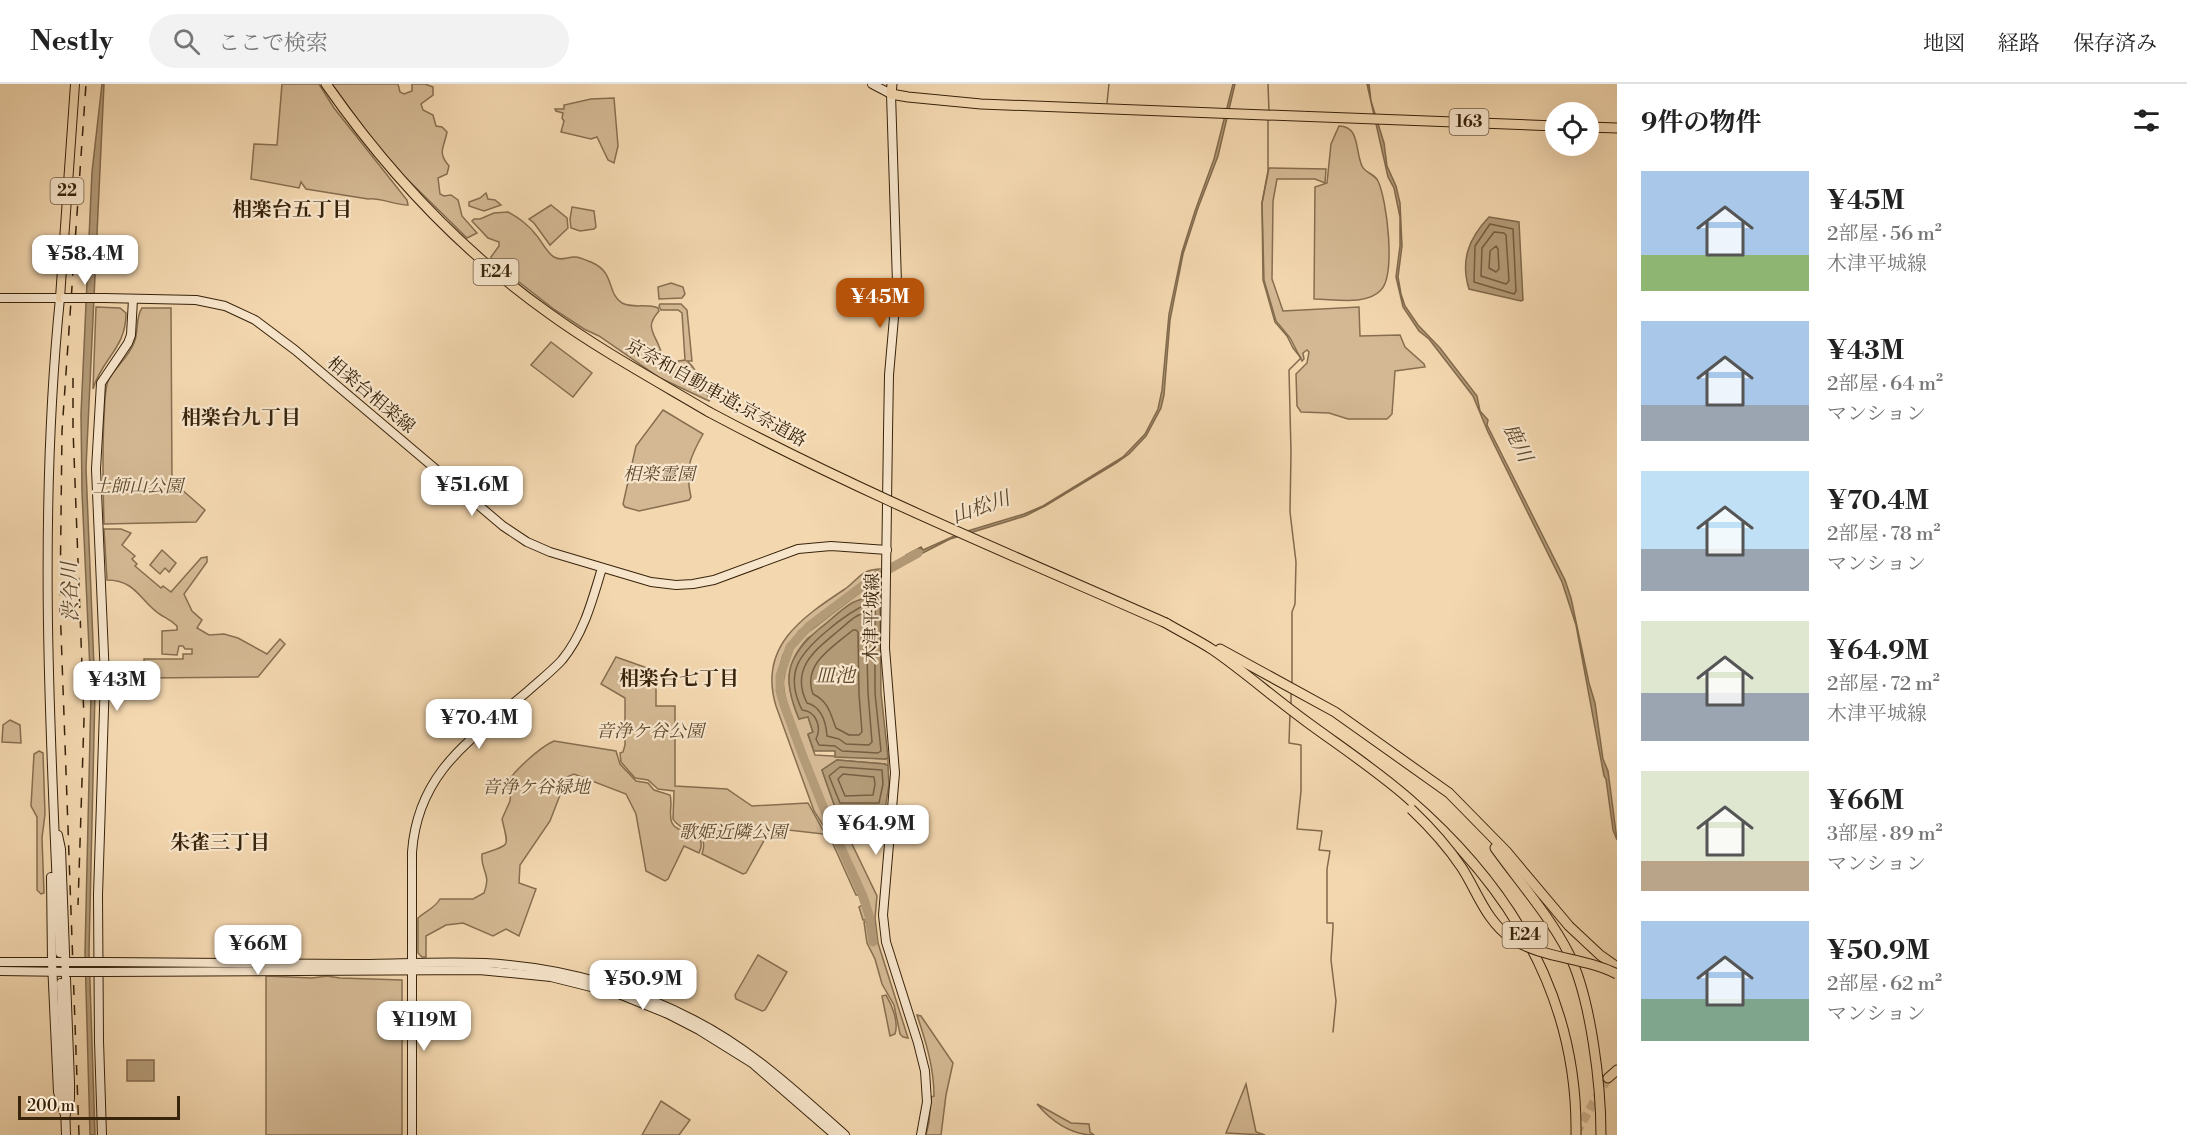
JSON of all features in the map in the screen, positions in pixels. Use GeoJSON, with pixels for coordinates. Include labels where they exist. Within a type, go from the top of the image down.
{"type":"FeatureCollection","features":[{"type":"Feature","properties":{"kind":"highway","name":"京奈和自動車道;京奈道路"},"geometry":{"type":"LineString","coordinates":[[326,84],[359,132],[414,195],[484,263],[577,333],[757,438],[908,510],[1166,623]]}},
{"type":"Feature","properties":{"kind":"highway","name":"163"},"geometry":{"type":"LineString","coordinates":[[891,89],[908,97],[981,104],[1545,126]]}},
{"type":"Feature","properties":{"kind":"highway"},"geometry":{"type":"LineString","coordinates":[[1599,127],[1617,128]]}},
{"type":"Feature","properties":{"kind":"highway","name":"E24"},"geometry":{"type":"LineString","coordinates":[[1166,623],[1335,712],[1449,793],[1475,819],[1540,909],[1569,956],[1580,988],[1594,1053],[1601,1135]]}},
{"type":"Feature","properties":{"kind":"highway","name":"E24"},"geometry":{"type":"LineString","coordinates":[[1166,623],[1214,651],[1390,782],[1474,863],[1504,901],[1527,939],[1547,981],[1564,1032],[1574,1088],[1576,1135]]}},
{"type":"Feature","properties":{"kind":"highway"},"geometry":{"type":"LineString","coordinates":[[1390,782],[1411,809],[1443,843],[1470,883],[1488,916],[1513,939],[1537,950],[1597,966],[1617,974]]}},
{"type":"Feature","properties":{"kind":"highway"},"geometry":{"type":"LineString","coordinates":[[1475,819],[1506,851],[1569,926],[1600,955],[1617,967]]}},
{"type":"Feature","properties":{"kind":"highway"},"geometry":{"type":"LineString","coordinates":[[1518,866],[1585,934],[1617,961]]}},
{"type":"Feature","properties":{"kind":"highway"},"geometry":{"type":"LineString","coordinates":[[1470,883],[1485,920],[1509,943],[1540,957],[1597,971],[1617,979]]}},
{"type":"Feature","properties":{"kind":"highway"},"geometry":{"type":"LineString","coordinates":[[1608,1078],[1617,1070]]}},
{"type":"Feature","properties":{"kind":"main road","name":"22"},"geometry":{"type":"LineString","coordinates":[[62,298],[75,84]]}},
{"type":"Feature","properties":{"kind":"street"},"geometry":{"type":"LineString","coordinates":[[872,84],[891,89]]}},
{"type":"Feature","properties":{"kind":"street","name":"木津平城線"},"geometry":{"type":"LineString","coordinates":[[891,89],[897,283],[889,375],[885,661],[895,773],[884,922],[888,948],[925,1071],[927,1102],[921,1135]]}},
{"type":"Feature","properties":{"kind":"street","name":"相楽台相楽線"},"geometry":{"type":"LineString","coordinates":[[0,298],[174,298],[204,301],[235,310],[255,320],[295,350],[503,526],[527,542],[549,552],[602,568],[659,584],[685,585],[714,580],[798,549],[844,546],[887,550]]}},
{"type":"Feature","properties":{"kind":"street"},"geometry":{"type":"LineString","coordinates":[[60,953],[47,620],[47,485],[54,357],[62,298]]}},
{"type":"Feature","properties":{"kind":"street"},"geometry":{"type":"LineString","coordinates":[[102,1135],[98,894],[105,678],[96,470],[101,383],[128,343],[132,328],[133,299]]}},
{"type":"Feature","properties":{"kind":"street"},"geometry":{"type":"LineString","coordinates":[[412,1135],[413,835],[425,796],[456,753],[561,661],[582,630],[602,568]]}},
{"type":"Feature","properties":{"kind":"street"},"geometry":{"type":"LineString","coordinates":[[53,813],[52,962],[58,1092],[65,1117]]}},
{"type":"Feature","properties":{"kind":"street"},"geometry":{"type":"LineString","coordinates":[[53,813],[61,849],[67,962],[70,1099],[65,1117]]}},
{"type":"Feature","properties":{"kind":"street"},"geometry":{"type":"LineString","coordinates":[[0,962],[411,966],[551,977],[590,986],[643,1004],[699,1030],[739,1054],[835,1135]]}},
{"type":"Feature","properties":{"kind":"street"},"geometry":{"type":"LineString","coordinates":[[0,972],[105,972],[484,963],[557,971],[638,994],[695,1020],[742,1049],[782,1079],[845,1135]]}},
{"type":"Feature","properties":{"kind":"street"},"geometry":{"type":"LineString","coordinates":[[61,983],[66,1135]]}},
{"type":"Feature","properties":{"kind":"green space"},"geometry":{"type":"Polygon","coordinates":[[[282,84],[319,84],[334,108],[407,200],[408,205],[306,189],[301,182],[299,188],[251,179],[254,144],[277,145],[282,84]]]}},
{"type":"Feature","properties":{"kind":"green space"},"geometry":{"type":"Polygon","coordinates":[[[332,84],[398,84],[400,92],[404,94],[412,91],[412,84],[425,84],[433,87],[433,95],[421,104],[423,110],[433,115],[436,126],[442,127],[447,132],[442,153],[449,166],[447,174],[438,178],[440,194],[451,195],[458,200],[462,216],[477,233],[467,238],[404,176],[372,139],[332,84]]]}},
{"type":"Feature","properties":{"kind":"green space"},"geometry":{"type":"Polygon","coordinates":[[[614,98],[618,146],[614,163],[608,160],[597,137],[591,139],[561,132],[564,121],[563,113],[555,109],[564,109],[564,105],[591,99],[614,98]]]}},
{"type":"Feature","properties":{"kind":"green space"},"geometry":{"type":"Polygon","coordinates":[[[1339,126],[1346,127],[1354,135],[1362,166],[1378,181],[1387,220],[1389,253],[1386,282],[1375,295],[1359,300],[1314,299],[1315,187],[1327,183],[1331,144],[1339,126]]]}},
{"type":"Feature","properties":{"kind":"green space"},"geometry":{"type":"Polygon","coordinates":[[[1269,168],[1326,169],[1325,183],[1315,179],[1277,179],[1273,201],[1272,279],[1283,311],[1359,307],[1360,336],[1400,335],[1405,347],[1424,364],[1425,367],[1395,371],[1392,414],[1387,419],[1348,419],[1329,413],[1301,412],[1297,406],[1296,374],[1307,363],[1309,352],[1307,350],[1303,353],[1302,361],[1290,338],[1276,321],[1264,280],[1262,203],[1269,168]]]}},
{"type":"Feature","properties":{"kind":"green space"},"geometry":{"type":"Polygon","coordinates":[[[486,193],[488,199],[495,200],[501,205],[484,211],[469,206],[469,202],[486,193]]]}},
{"type":"Feature","properties":{"kind":"green space"},"geometry":{"type":"Polygon","coordinates":[[[551,205],[567,218],[568,228],[550,245],[529,219],[551,205]]]}},
{"type":"Feature","properties":{"kind":"green space"},"geometry":{"type":"Polygon","coordinates":[[[572,207],[594,211],[596,227],[580,231],[571,228],[572,207]]]}},
{"type":"Feature","properties":{"kind":"green space"},"geometry":{"type":"Polygon","coordinates":[[[508,212],[531,229],[554,257],[560,259],[578,257],[600,267],[605,272],[617,299],[622,303],[658,308],[659,311],[651,324],[652,332],[666,363],[685,360],[682,313],[678,310],[661,310],[659,306],[660,304],[681,304],[687,310],[692,361],[687,361],[697,374],[709,401],[660,378],[599,336],[584,329],[555,310],[492,261],[491,257],[499,246],[499,242],[488,238],[472,221],[494,213],[508,212]]]}},
{"type":"Feature","properties":{"kind":"green space"},"geometry":{"type":"Polygon","coordinates":[[[671,283],[683,287],[685,294],[682,298],[659,299],[658,287],[671,283]]]}},
{"type":"Feature","properties":{"kind":"green space"},"geometry":{"type":"Polygon","coordinates":[[[96,307],[120,308],[126,313],[122,336],[93,389],[96,307]]]}},
{"type":"Feature","properties":{"kind":"green space","name":"土師山公園"},"geometry":{"type":"Polygon","coordinates":[[[142,308],[171,308],[172,481],[205,510],[196,522],[104,524],[103,445],[106,390],[108,381],[134,343],[138,316],[142,308]]]}},
{"type":"Feature","properties":{"kind":"green space"},"geometry":{"type":"Polygon","coordinates":[[[551,342],[592,373],[573,397],[531,365],[551,342]]]}},
{"type":"Feature","properties":{"kind":"green space","name":"相楽霊園"},"geometry":{"type":"Polygon","coordinates":[[[663,410],[703,434],[694,450],[688,471],[691,497],[689,500],[639,511],[625,507],[623,504],[636,446],[663,410]]]}},
{"type":"Feature","properties":{"kind":"green space"},"geometry":{"type":"Polygon","coordinates":[[[104,529],[121,529],[131,533],[122,545],[135,556],[132,559],[137,564],[135,566],[161,588],[163,586],[171,592],[201,558],[207,557],[207,562],[184,594],[192,611],[202,620],[197,628],[209,635],[224,634],[238,638],[267,654],[280,639],[285,644],[258,677],[144,678],[144,659],[183,659],[183,654],[192,654],[192,649],[179,646],[177,655],[162,654],[162,631],[177,630],[177,626],[154,610],[132,588],[117,581],[107,580],[104,529]]]}},
{"type":"Feature","properties":{"kind":"green space"},"geometry":{"type":"Polygon","coordinates":[[[162,550],[176,563],[169,572],[165,568],[160,574],[150,565],[162,550]]]}},
{"type":"Feature","properties":{"kind":"green space"},"geometry":{"type":"Polygon","coordinates":[[[879,569],[799,631],[783,655],[777,676],[781,704],[820,808],[859,895],[856,895],[828,833],[814,811],[776,706],[772,685],[773,667],[778,651],[787,636],[799,623],[863,573],[879,569]]]}},
{"type":"Feature","properties":{"kind":"green space"},"geometry":{"type":"Polygon","coordinates":[[[879,578],[880,588],[878,587],[869,596],[808,638],[794,658],[789,677],[791,697],[799,719],[808,716],[813,733],[808,735],[815,755],[886,759],[888,757],[888,766],[837,760],[822,770],[836,810],[885,809],[885,814],[838,815],[877,896],[875,918],[878,943],[908,1038],[900,1034],[894,1005],[882,984],[875,959],[867,943],[864,922],[868,921],[871,944],[876,943],[871,914],[825,806],[786,703],[783,683],[788,657],[798,640],[879,578]]]}},
{"type":"Feature","properties":{"kind":"green space"},"geometry":{"type":"Polygon","coordinates":[[[616,657],[656,671],[656,706],[675,706],[675,786],[727,789],[752,806],[808,803],[823,834],[771,828],[746,873],[743,874],[702,854],[703,839],[677,824],[673,819],[674,791],[658,789],[648,780],[635,778],[621,762],[620,753],[623,752],[625,745],[625,698],[601,684],[616,657]]]}},
{"type":"Feature","properties":{"kind":"green space"},"geometry":{"type":"Polygon","coordinates":[[[10,720],[20,725],[21,743],[2,742],[3,725],[10,720]]]}},
{"type":"Feature","properties":{"kind":"green space","name":"音浄ケ谷緑地"},"geometry":{"type":"Polygon","coordinates":[[[554,741],[616,751],[620,764],[636,781],[648,783],[654,790],[670,795],[672,823],[680,830],[697,836],[701,845],[699,853],[684,846],[665,881],[646,871],[636,814],[626,794],[574,774],[567,777],[550,821],[520,865],[519,883],[536,889],[519,936],[506,929],[493,936],[463,923],[446,925],[426,936],[426,957],[422,957],[418,953],[418,918],[440,899],[473,899],[484,893],[487,881],[482,854],[503,846],[506,841],[502,819],[510,801],[511,792],[506,788],[508,782],[526,762],[554,741]]]}},
{"type":"Feature","properties":{"kind":"green space"},"geometry":{"type":"Polygon","coordinates":[[[39,751],[43,753],[45,814],[42,838],[44,893],[41,894],[37,890],[37,817],[31,806],[34,754],[39,751]]]}},
{"type":"Feature","properties":{"kind":"green space"},"geometry":{"type":"Polygon","coordinates":[[[862,905],[867,920],[863,920],[859,907],[862,905]]]}},
{"type":"Feature","properties":{"kind":"green space"},"geometry":{"type":"Polygon","coordinates":[[[758,955],[787,972],[765,1010],[762,1011],[736,999],[735,995],[758,955]]]}},
{"type":"Feature","properties":{"kind":"green space"},"geometry":{"type":"Polygon","coordinates":[[[266,976],[402,980],[402,1135],[266,1135],[266,976]]]}},
{"type":"Feature","properties":{"kind":"green space"},"geometry":{"type":"Polygon","coordinates":[[[886,995],[893,1009],[896,1024],[895,1034],[890,1036],[882,996],[886,995]]]}},
{"type":"Feature","properties":{"kind":"green space"},"geometry":{"type":"Polygon","coordinates":[[[917,1015],[921,1016],[953,1063],[941,1135],[926,1135],[934,1086],[929,1055],[917,1015]]]}},
{"type":"Feature","properties":{"kind":"green space"},"geometry":{"type":"Polygon","coordinates":[[[1246,1084],[1256,1132],[1265,1135],[1226,1133],[1246,1084]]]}},
{"type":"Feature","properties":{"kind":"green space"},"geometry":{"type":"Polygon","coordinates":[[[661,1101],[690,1120],[679,1135],[642,1135],[661,1101]]]}},
{"type":"Feature","properties":{"kind":"green space"},"geometry":{"type":"Polygon","coordinates":[[[1037,1104],[1071,1123],[1089,1124],[1090,1132],[1094,1135],[1077,1133],[1062,1126],[1037,1104]]]}},
{"type":"Feature","properties":{"kind":"water"},"geometry":{"type":"Polygon","coordinates":[[[102,84],[104,84],[86,468],[95,692],[89,952],[95,1135],[90,1135],[85,952],[91,693],[81,414],[92,172],[102,84]]]}},
{"type":"Feature","properties":{"kind":"water"},"geometry":{"type":"Polygon","coordinates":[[[1233,84],[1235,84],[1218,156],[1183,254],[1170,320],[1161,408],[1146,436],[1129,454],[1045,506],[1025,516],[950,539],[909,560],[906,555],[921,547],[923,550],[961,533],[1043,506],[1123,457],[1145,434],[1158,409],[1162,390],[1169,314],[1182,252],[1214,159],[1233,84]]]}},
{"type":"Feature","properties":{"kind":"water"},"geometry":{"type":"Polygon","coordinates":[[[1367,84],[1369,84],[1371,101],[1384,143],[1387,166],[1396,186],[1400,203],[1402,246],[1398,277],[1401,294],[1405,306],[1418,325],[1440,348],[1477,396],[1480,411],[1488,420],[1487,425],[1565,580],[1571,598],[1595,703],[1603,759],[1608,771],[1617,840],[1613,830],[1606,779],[1576,625],[1562,582],[1488,432],[1473,396],[1429,339],[1419,331],[1403,307],[1396,277],[1400,246],[1400,217],[1394,188],[1388,177],[1367,84]]]}},
{"type":"Feature","properties":{"kind":"water"},"geometry":{"type":"Polygon","coordinates":[[[1489,217],[1519,222],[1523,300],[1521,301],[1469,289],[1466,278],[1468,250],[1476,233],[1489,217]]]}},
{"type":"Feature","properties":{"kind":"water","name":"皿池"},"geometry":{"type":"Polygon","coordinates":[[[880,588],[881,693],[888,757],[886,759],[835,757],[835,751],[814,751],[808,734],[813,732],[808,717],[799,719],[790,692],[790,670],[793,660],[799,650],[819,629],[854,602],[869,596],[873,589],[880,588]]]}},
{"type":"Feature","properties":{"kind":"water"},"geometry":{"type":"Polygon","coordinates":[[[837,760],[888,766],[889,785],[885,809],[836,810],[822,770],[837,760]]]}},
{"type":"Feature","properties":{"kind":"water"},"geometry":{"type":"Polygon","coordinates":[[[127,1060],[154,1060],[154,1081],[127,1081],[127,1060]]]}},
{"type":"Feature","properties":{"kind":"waterway"},"geometry":{"type":"LineString","coordinates":[[1107,103],[1109,84]]}},
{"type":"Feature","properties":{"kind":"waterway"},"geometry":{"type":"LineString","coordinates":[[1268,84],[1269,112]]}},
{"type":"Feature","properties":{"kind":"waterway"},"geometry":{"type":"LineString","coordinates":[[1268,120],[1268,171],[1262,203],[1263,280],[1275,322],[1301,358],[1289,370],[1290,512],[1296,562],[1295,604],[1292,612],[1292,685]]}},
{"type":"Feature","properties":{"kind":"waterway","name":"山松川"},"geometry":{"type":"LineString","coordinates":[[873,942],[869,915],[863,896],[828,819],[784,705],[780,691],[780,676],[790,647],[809,626],[873,578],[918,553]]}},
{"type":"Feature","properties":{"kind":"waterway"},"geometry":{"type":"LineString","coordinates":[[873,578],[875,588]]}},
{"type":"Feature","properties":{"kind":"waterway"},"geometry":{"type":"LineString","coordinates":[[1291,692],[1291,706]]}},
{"type":"Feature","properties":{"kind":"waterway"},"geometry":{"type":"LineString","coordinates":[[1290,713],[1289,743],[1301,745],[1301,791],[1297,829],[1322,831],[1319,850],[1330,851],[1327,869],[1327,923],[1333,923],[1331,960],[1336,1001],[1333,1032]]}},
{"type":"Feature","properties":{"kind":"tunnel"},"geometry":{"type":"LineString","coordinates":[[1576,1133],[1608,1078]]}},
{"type":"Feature","properties":{"kind":"railway"},"geometry":{"type":"LineString","coordinates":[[79,1135],[60,604],[62,431],[86,84]]}},
{"type":"Feature","properties":{"kind":"railway"},"geometry":{"type":"LineString","coordinates":[[73,378],[84,719],[78,905]]}},
{"type":"Feature","properties":{"kind":"district","name":"相楽台五丁目"},"geometry":{"type":"Point","coordinates":[292,210]}},
{"type":"Feature","properties":{"kind":"district","name":"相楽台九丁目"},"geometry":{"type":"Point","coordinates":[241,418]}},
{"type":"Feature","properties":{"kind":"district","name":"相楽台七丁目"},"geometry":{"type":"Point","coordinates":[679,679]}},
{"type":"Feature","properties":{"kind":"district","name":"朱雀三丁目"},"geometry":{"type":"Point","coordinates":[220,843]}},
{"type":"Feature","properties":{"kind":"water label","name":"鹿川"},"geometry":{"type":"Point","coordinates":[1517,443]}},
{"type":"Feature","properties":{"kind":"water label","name":"渋谷川"},"geometry":{"type":"Point","coordinates":[71,592]}},
{"type":"Feature","properties":{"kind":"park label","name":"音浄ケ谷公園"},"geometry":{"type":"Point","coordinates":[650,731]}},
{"type":"Feature","properties":{"kind":"park label","name":"歌姫近隣公園"},"geometry":{"type":"Point","coordinates":[733,832]}}]}
